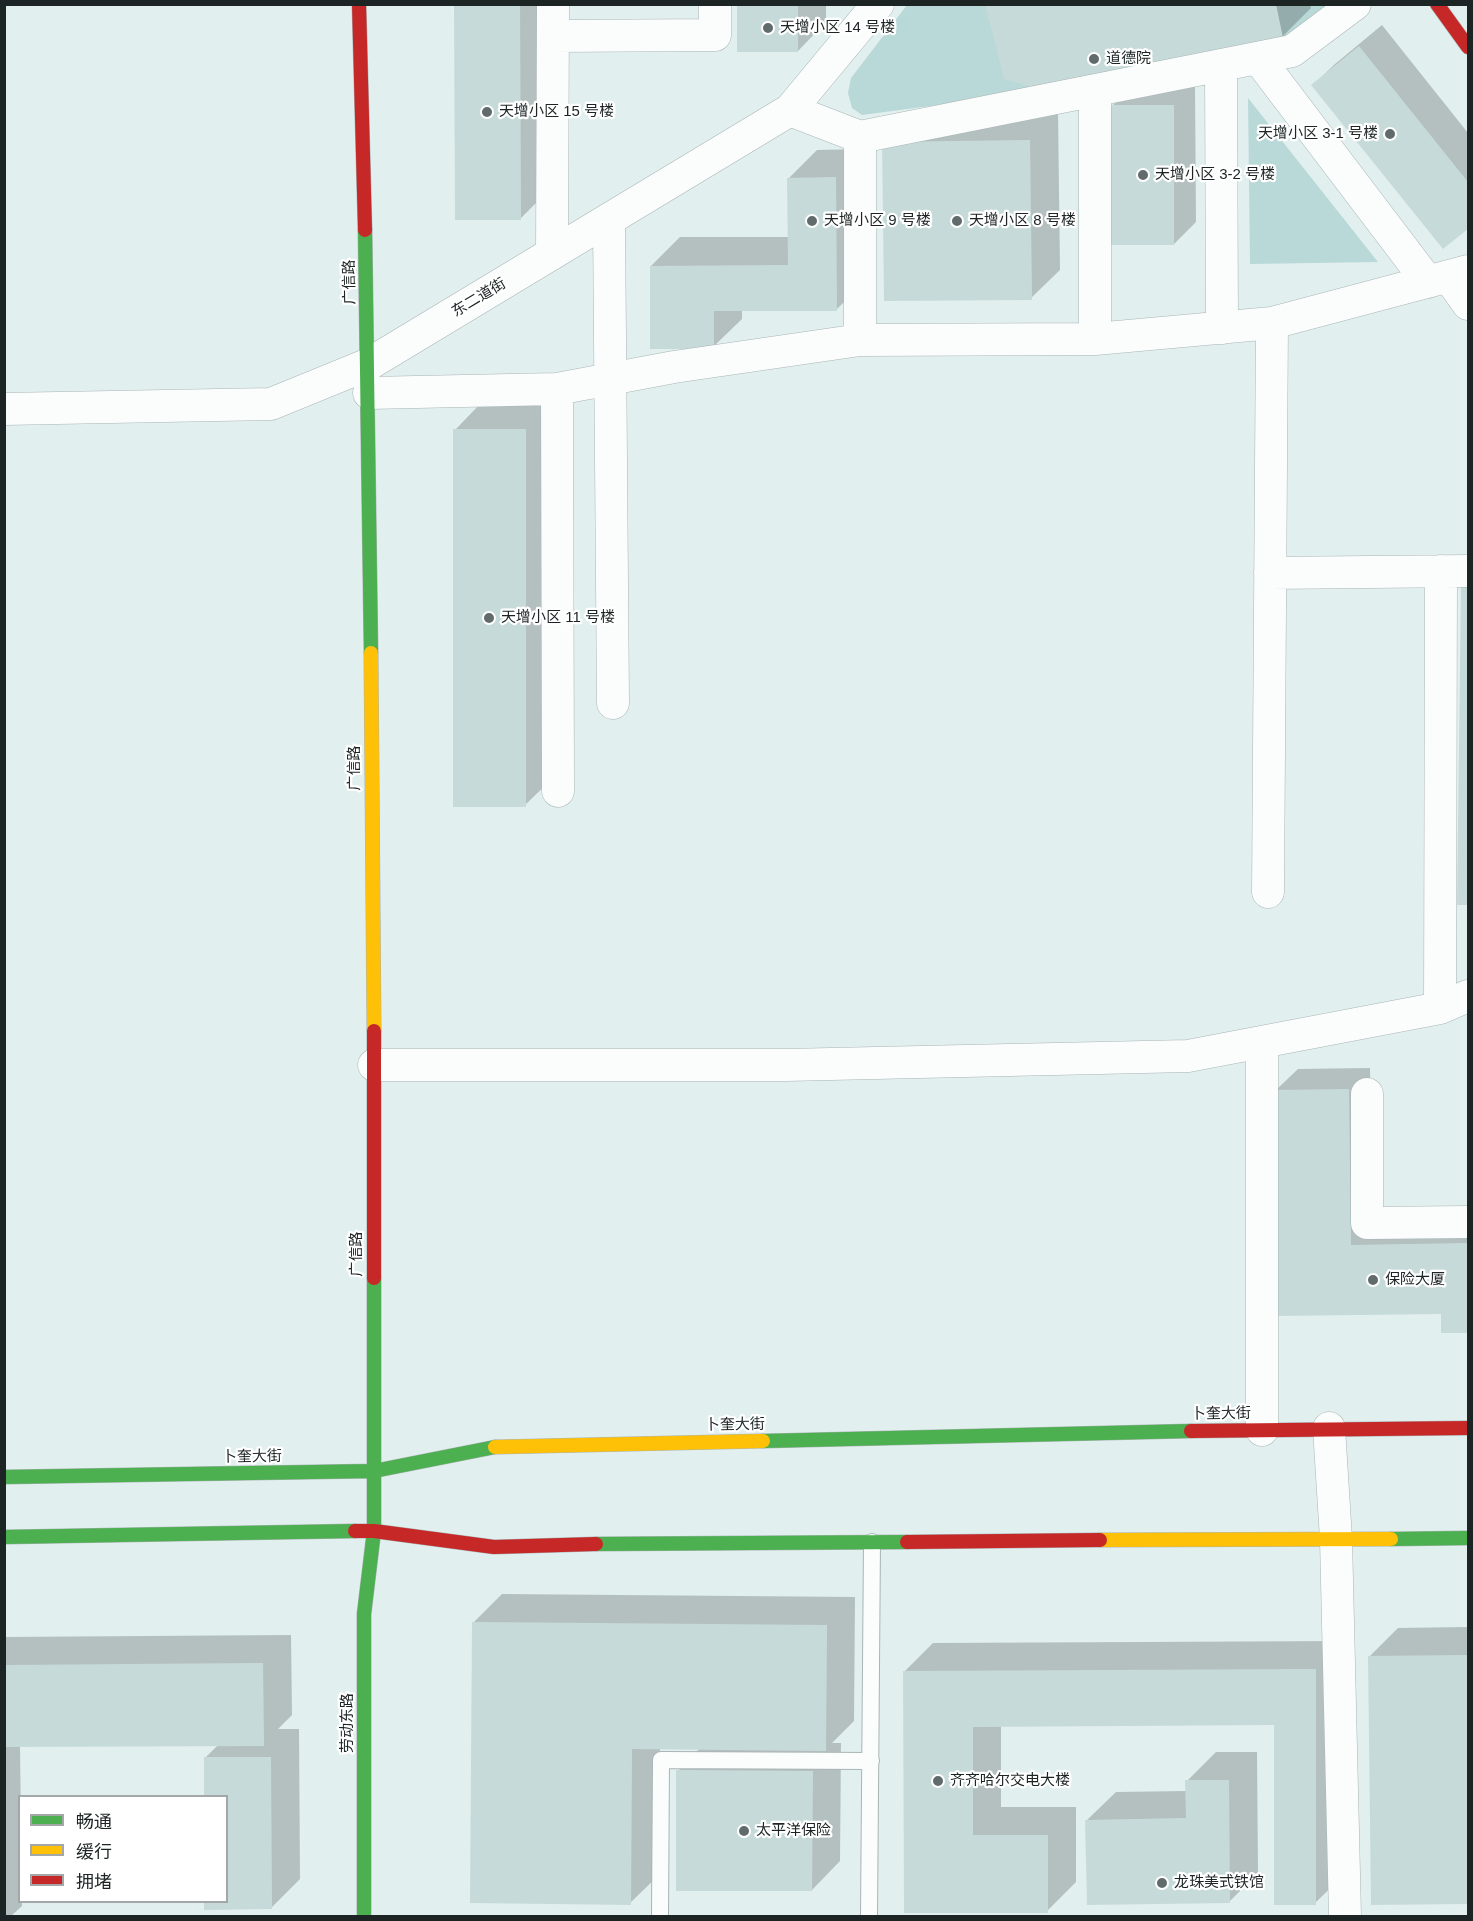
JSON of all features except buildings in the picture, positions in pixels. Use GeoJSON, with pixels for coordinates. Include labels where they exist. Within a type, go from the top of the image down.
{"type":"FeatureCollection","features":[{"type":"Feature","properties":{"kind":"main road","name":"广信路"},"geometry":{"type":"LineString","coordinates":[[359,4],[369,378],[374,1065],[374,1531]]}},
{"type":"Feature","properties":{"kind":"main road"},"geometry":{"type":"LineString","coordinates":[[1437,4],[1468,47]]}},
{"type":"Feature","properties":{"kind":"main road","name":"卜奎大街"},"geometry":{"type":"LineString","coordinates":[[4,1477],[374,1471],[485,1447],[1329,1428],[1468,1428]]}},
{"type":"Feature","properties":{"kind":"main road"},"geometry":{"type":"LineString","coordinates":[[4,1537],[374,1531],[494,1547],[1468,1538]]}},
{"type":"Feature","properties":{"kind":"main road","name":"劳动东路"},"geometry":{"type":"LineString","coordinates":[[364,1917],[364,1614],[374,1531]]}},
{"type":"Feature","properties":{"kind":"street"},"geometry":{"type":"LineString","coordinates":[[552,4],[552,254]]}},
{"type":"Feature","properties":{"kind":"street"},"geometry":{"type":"LineString","coordinates":[[553,36],[715,35],[715,4]]}},
{"type":"Feature","properties":{"kind":"street","name":"东二道街"},"geometry":{"type":"LineString","coordinates":[[4,409],[271,404],[369,378],[552,254],[790,110],[878,4]]}},
{"type":"Feature","properties":{"kind":"street"},"geometry":{"type":"LineString","coordinates":[[790,110],[860,137],[1292,51],[1355,4]]}},
{"type":"Feature","properties":{"kind":"street"},"geometry":{"type":"LineString","coordinates":[[1258,58],[1448,276],[1468,304]]}},
{"type":"Feature","properties":{"kind":"street"},"geometry":{"type":"LineString","coordinates":[[1221,65],[1222,327]]}},
{"type":"Feature","properties":{"kind":"street"},"geometry":{"type":"LineString","coordinates":[[1095,92],[1095,339]]}},
{"type":"Feature","properties":{"kind":"street"},"geometry":{"type":"LineString","coordinates":[[860,137],[860,340]]}},
{"type":"Feature","properties":{"kind":"street"},"geometry":{"type":"LineString","coordinates":[[609,219],[612,703]]}},
{"type":"Feature","properties":{"kind":"street"},"geometry":{"type":"LineString","coordinates":[[369,378],[557,389],[860,340],[1095,339],[1272,323],[1448,276]]}},
{"type":"Feature","properties":{"kind":"street"},"geometry":{"type":"LineString","coordinates":[[1268,892],[1272,323]]}},
{"type":"Feature","properties":{"kind":"street"},"geometry":{"type":"LineString","coordinates":[[557,389],[558,791]]}},
{"type":"Feature","properties":{"kind":"street"},"geometry":{"type":"LineString","coordinates":[[1270,573],[1455,571],[1440,1008]]}},
{"type":"Feature","properties":{"kind":"street"},"geometry":{"type":"LineString","coordinates":[[374,1065],[786,1065],[1188,1056],[1440,1008],[1468,996]]}},
{"type":"Feature","properties":{"kind":"street"},"geometry":{"type":"LineString","coordinates":[[1262,1042],[1262,1430]]}},
{"type":"Feature","properties":{"kind":"street"},"geometry":{"type":"LineString","coordinates":[[1367,1094],[1367,1223],[1468,1222]]}},
{"type":"Feature","properties":{"kind":"street"},"geometry":{"type":"LineString","coordinates":[[1329,1428],[1336,1539],[1345,1917]]}},
{"type":"Feature","properties":{"kind":"lane"},"geometry":{"type":"LineString","coordinates":[[869,1917],[872,1542]]}},
{"type":"Feature","properties":{"kind":"lane"},"geometry":{"type":"LineString","coordinates":[[660,1917],[661,1760],[871,1761]]}},
{"type":"Feature","properties":{"kind":"shaded area"},"geometry":{"type":"Polygon","coordinates":[[[907,5],[1336,5],[1283,38],[1044,91],[862,115],[852,108],[848,93],[851,78],[907,5]]]}},
{"type":"Feature","properties":{"kind":"shaded area"},"geometry":{"type":"Polygon","coordinates":[[[1248,98],[1378,262],[1250,264],[1248,98]]]}},
{"type":"Feature","properties":{"kind":"traffic: fast"},"geometry":{"type":"LineString","coordinates":[[365,230],[371,653]]}},
{"type":"Feature","properties":{"kind":"traffic: fast"},"geometry":{"type":"LineString","coordinates":[[364,1916],[364,1614],[374,1531],[374,1278]]}},
{"type":"Feature","properties":{"kind":"traffic: fast"},"geometry":{"type":"LineString","coordinates":[[763,1441],[1191,1431]]}},
{"type":"Feature","properties":{"kind":"traffic: fast"},"geometry":{"type":"LineString","coordinates":[[4,1477],[374,1471],[495,1447]]}},
{"type":"Feature","properties":{"kind":"traffic: fast"},"geometry":{"type":"LineString","coordinates":[[4,1537],[355,1531]]}},
{"type":"Feature","properties":{"kind":"traffic: fast"},"geometry":{"type":"LineString","coordinates":[[1391,1539],[1468,1538]]}},
{"type":"Feature","properties":{"kind":"traffic: fast"},"geometry":{"type":"LineString","coordinates":[[596,1544],[907,1542]]}},
{"type":"Feature","properties":{"kind":"traffic: slow"},"geometry":{"type":"LineString","coordinates":[[371,653],[374,1031]]}},
{"type":"Feature","properties":{"kind":"traffic: slow"},"geometry":{"type":"LineString","coordinates":[[495,1447],[763,1441]]}},
{"type":"Feature","properties":{"kind":"traffic: slow"},"geometry":{"type":"LineString","coordinates":[[1100,1540],[1391,1539]]}},
{"type":"Feature","properties":{"kind":"traffic: jam"},"geometry":{"type":"LineString","coordinates":[[359,4],[365,230]]}},
{"type":"Feature","properties":{"kind":"traffic: jam"},"geometry":{"type":"LineString","coordinates":[[1437,4],[1468,47]]}},
{"type":"Feature","properties":{"kind":"traffic: jam"},"geometry":{"type":"LineString","coordinates":[[374,1031],[374,1278]]}},
{"type":"Feature","properties":{"kind":"traffic: jam"},"geometry":{"type":"LineString","coordinates":[[1191,1431],[1468,1428]]}},
{"type":"Feature","properties":{"kind":"traffic: jam"},"geometry":{"type":"LineString","coordinates":[[355,1531],[374,1531],[494,1547],[596,1544]]}},
{"type":"Feature","properties":{"kind":"traffic: jam"},"geometry":{"type":"LineString","coordinates":[[907,1542],[1100,1540]]}},
{"type":"Feature","properties":{"kind":"place","name":"天增小区 14 号楼"},"geometry":{"type":"Point","coordinates":[768,28]}},
{"type":"Feature","properties":{"kind":"place","name":"道德院"},"geometry":{"type":"Point","coordinates":[1094,59]}},
{"type":"Feature","properties":{"kind":"place","name":"天增小区 15 号楼"},"geometry":{"type":"Point","coordinates":[487,112]}},
{"type":"Feature","properties":{"kind":"place","name":"天增小区 3-1 号楼"},"geometry":{"type":"Point","coordinates":[1390,134]}},
{"type":"Feature","properties":{"kind":"place","name":"天增小区 3-2 号楼"},"geometry":{"type":"Point","coordinates":[1143,175]}},
{"type":"Feature","properties":{"kind":"place","name":"天增小区 9 号楼"},"geometry":{"type":"Point","coordinates":[812,221]}},
{"type":"Feature","properties":{"kind":"place","name":"天增小区 8 号楼"},"geometry":{"type":"Point","coordinates":[957,221]}},
{"type":"Feature","properties":{"kind":"place","name":"天增小区 11 号楼"},"geometry":{"type":"Point","coordinates":[489,618]}},
{"type":"Feature","properties":{"kind":"place","name":"保险大厦"},"geometry":{"type":"Point","coordinates":[1373,1280]}},
{"type":"Feature","properties":{"kind":"place","name":"齐齐哈尔交电大楼"},"geometry":{"type":"Point","coordinates":[938,1781]}},
{"type":"Feature","properties":{"kind":"place","name":"太平洋保险"},"geometry":{"type":"Point","coordinates":[744,1831]}},
{"type":"Feature","properties":{"kind":"place","name":"龙珠美式铁馆"},"geometry":{"type":"Point","coordinates":[1162,1883]}}]}
